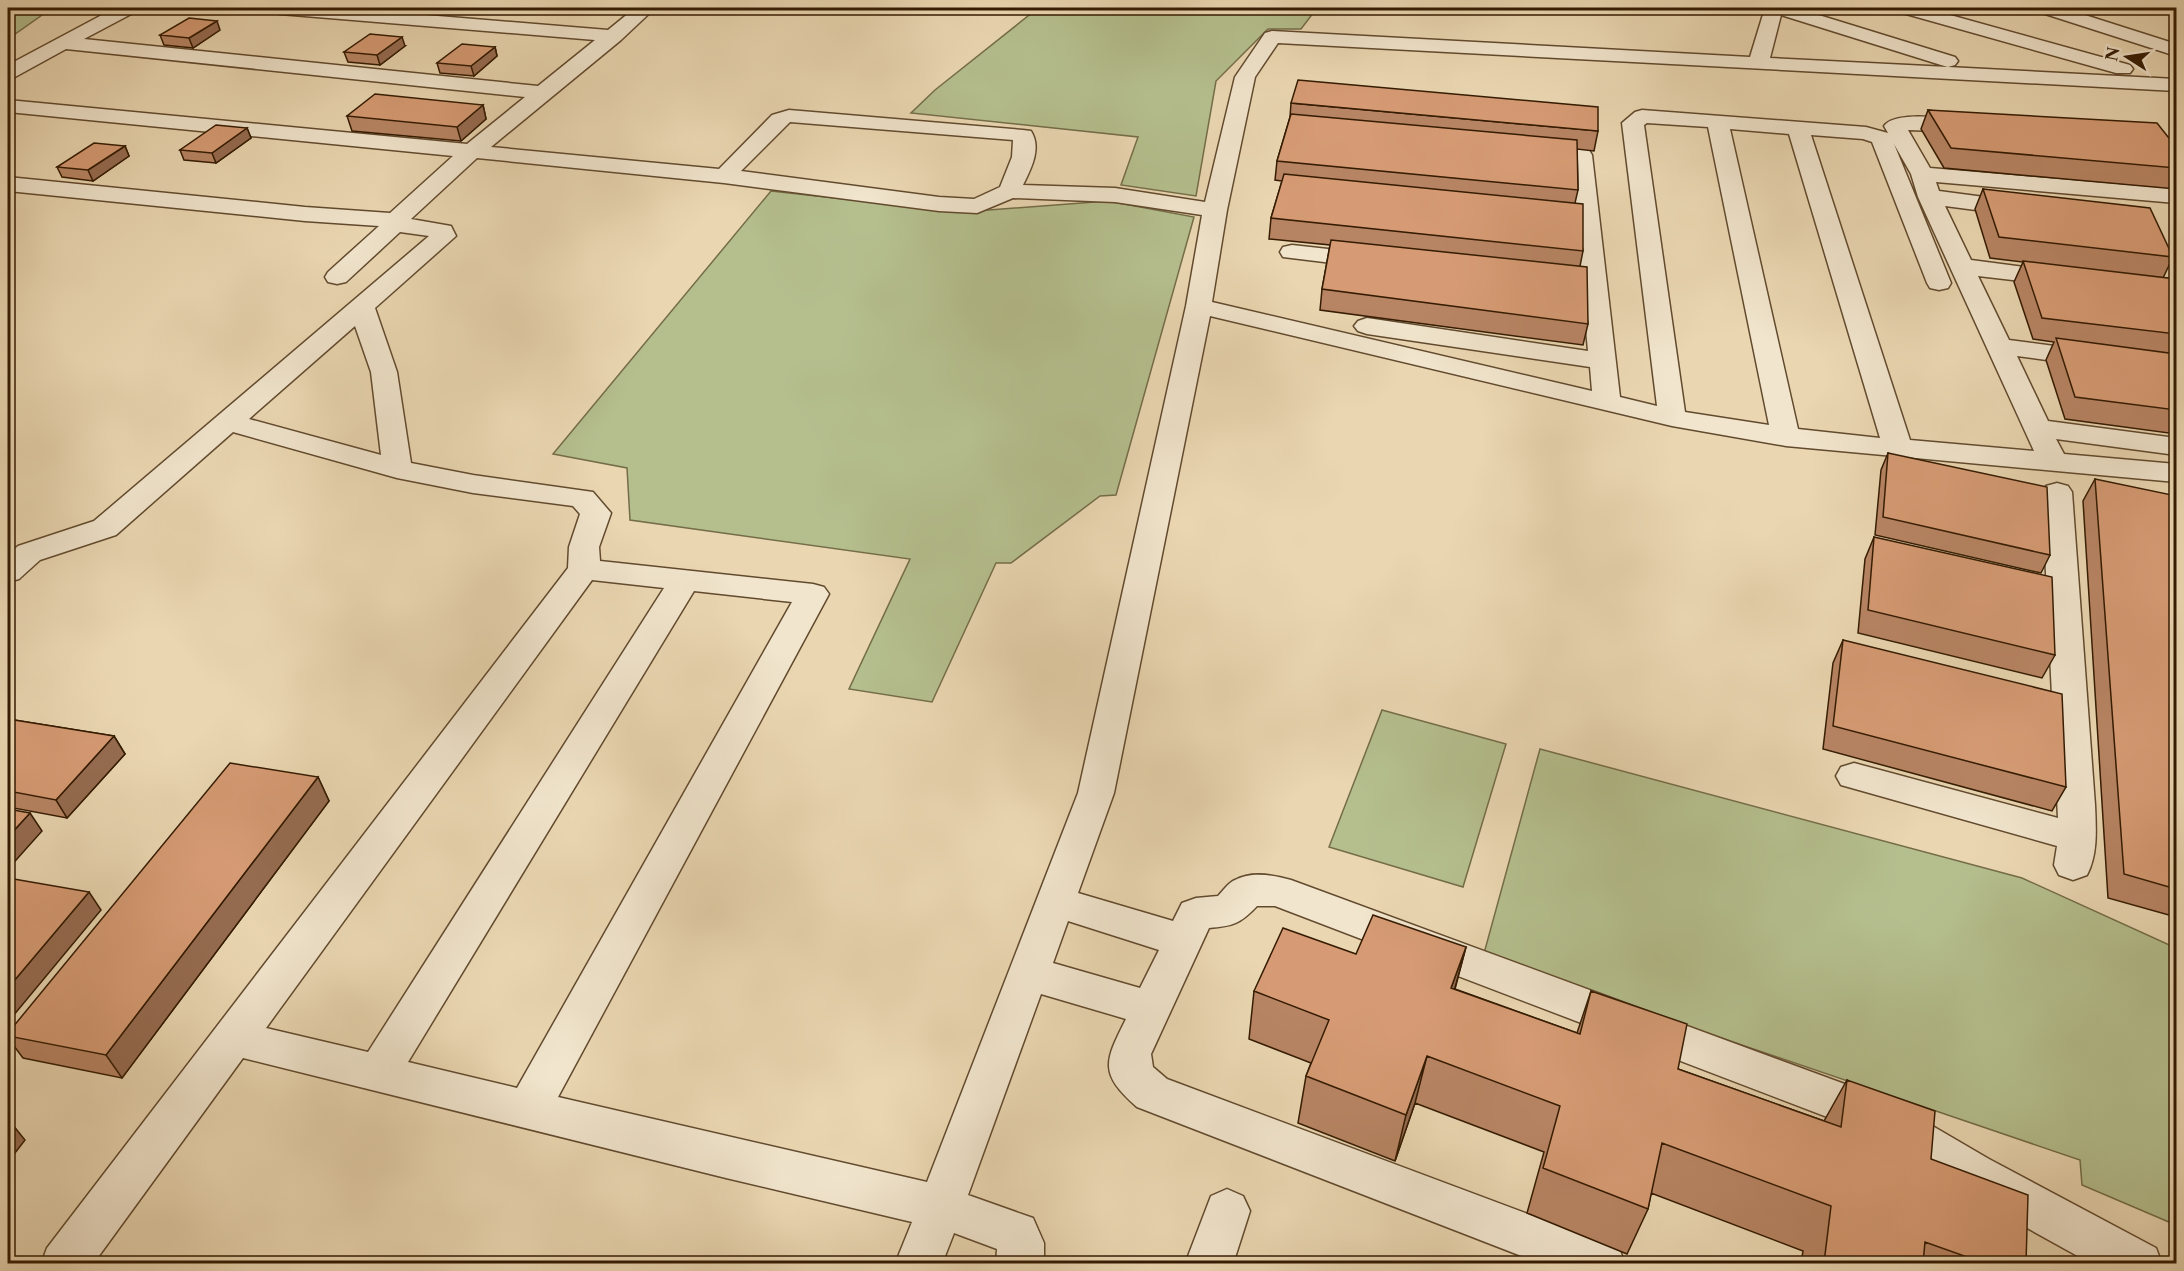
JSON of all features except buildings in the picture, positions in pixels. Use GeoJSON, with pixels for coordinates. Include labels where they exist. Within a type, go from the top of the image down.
{"type":"FeatureCollection","features":[{"type":"Feature","properties":{"kind":"street"},"geometry":{"type":"LineString","coordinates":[[8,73],[128,8]]}},
{"type":"Feature","properties":{"kind":"street"},"geometry":{"type":"LineString","coordinates":[[280,8],[614,36]]}},
{"type":"Feature","properties":{"kind":"street"},"geometry":{"type":"LineString","coordinates":[[337,277],[400,224],[471,152],[646,8]]}},
{"type":"Feature","properties":{"kind":"street"},"geometry":{"type":"LineString","coordinates":[[1759,63],[1762,42],[1776,8],[1994,75]]}},
{"type":"Feature","properties":{"kind":"street"},"geometry":{"type":"LineString","coordinates":[[1906,8],[2176,84]]}},
{"type":"Feature","properties":{"kind":"street"},"geometry":{"type":"LineString","coordinates":[[2046,8],[2176,50]]}},
{"type":"Feature","properties":{"kind":"street"},"geometry":{"type":"LineString","coordinates":[[918,1263],[1095,793],[1199,306],[1215,210],[1245,77],[1272,37],[1730,63],[2176,84]]}},
{"type":"Feature","properties":{"kind":"street"},"geometry":{"type":"LineString","coordinates":[[63,43],[543,93]]}},
{"type":"Feature","properties":{"kind":"street"},"geometry":{"type":"LineString","coordinates":[[8,106],[724,176],[939,204],[977,206],[1009,191],[1115,195],[1215,210]]}},
{"type":"Feature","properties":{"kind":"street"},"geometry":{"type":"LineString","coordinates":[[724,176],[779,119],[801,116],[1023,136],[1025,142],[1018,170],[1009,191]]}},
{"type":"Feature","properties":{"kind":"street"},"geometry":{"type":"LineString","coordinates":[[1672,418],[1633,123],[1642,116],[1866,133],[1881,138],[1939,283]]}},
{"type":"Feature","properties":{"kind":"street"},"geometry":{"type":"LineString","coordinates":[[1718,122],[1786,437]]}},
{"type":"Feature","properties":{"kind":"street"},"geometry":{"type":"LineString","coordinates":[[1986,126],[1898,123],[1895,126],[1922,174],[1929,197],[2053,462]]}},
{"type":"Feature","properties":{"kind":"street"},"geometry":{"type":"LineString","coordinates":[[1798,128],[1892,459]]}},
{"type":"Feature","properties":{"kind":"street"},"geometry":{"type":"LineString","coordinates":[[1511,149],[1581,155],[1587,219],[1582,283],[1603,361],[1607,403]]}},
{"type":"Feature","properties":{"kind":"street"},"geometry":{"type":"LineString","coordinates":[[1922,174],[2176,196]]}},
{"type":"Feature","properties":{"kind":"street"},"geometry":{"type":"LineString","coordinates":[[8,184],[400,224],[443,231],[444,236],[105,528],[15,559]]}},
{"type":"Feature","properties":{"kind":"street"},"geometry":{"type":"LineString","coordinates":[[1929,197],[2047,212]]}},
{"type":"Feature","properties":{"kind":"street"},"geometry":{"type":"LineString","coordinates":[[1563,216],[1587,219]]}},
{"type":"Feature","properties":{"kind":"street"},"geometry":{"type":"LineString","coordinates":[[400,224],[405,240],[405,270]]}},
{"type":"Feature","properties":{"kind":"street"},"geometry":{"type":"LineString","coordinates":[[1292,252],[1396,263]]}},
{"type":"Feature","properties":{"kind":"street"},"geometry":{"type":"LineString","coordinates":[[1961,266],[2087,282]]}},
{"type":"Feature","properties":{"kind":"street"},"geometry":{"type":"LineString","coordinates":[[1199,306],[1672,418],[1786,437],[2000,484]]}},
{"type":"Feature","properties":{"kind":"street"},"geometry":{"type":"LineString","coordinates":[[362,307],[384,372],[396,468]]}},
{"type":"Feature","properties":{"kind":"street"},"geometry":{"type":"LineString","coordinates":[[1314,318],[1603,361]]}},
{"type":"Feature","properties":{"kind":"street"},"geometry":{"type":"LineString","coordinates":[[1998,346],[2176,370]]}},
{"type":"Feature","properties":{"kind":"street"},"geometry":{"type":"LineString","coordinates":[[64,1263],[584,569],[584,547],[596,513],[582,498],[473,484],[396,468],[229,422]]}},
{"type":"Feature","properties":{"kind":"street"},"geometry":{"type":"LineString","coordinates":[[2037,428],[2176,446]]}},
{"type":"Feature","properties":{"kind":"street"},"geometry":{"type":"LineString","coordinates":[[1892,459],[2053,462],[2176,473]]}},
{"type":"Feature","properties":{"kind":"street"},"geometry":{"type":"LineString","coordinates":[[2127,468],[2130,497]]}},
{"type":"Feature","properties":{"kind":"street"},"geometry":{"type":"LineString","coordinates":[[1854,776],[2075,851],[2054,698],[2065,587],[2057,491]]}},
{"type":"Feature","properties":{"kind":"street"},"geometry":{"type":"LineString","coordinates":[[528,1110],[813,594],[584,569]]}},
{"type":"Feature","properties":{"kind":"street"},"geometry":{"type":"LineString","coordinates":[[378,1073],[685,580]]}},
{"type":"Feature","properties":{"kind":"street"},"geometry":{"type":"LineString","coordinates":[[2030,580],[2065,587]]}},
{"type":"Feature","properties":{"kind":"street"},"geometry":{"type":"LineString","coordinates":[[1602,1263],[1152,1093],[1132,1076],[1130,1054],[1196,914],[1228,911],[1247,891],[1277,891],[1872,1114],[1973,1174],[2139,1263]]}},
{"type":"Feature","properties":{"kind":"street"},"geometry":{"type":"LineString","coordinates":[[1055,902],[1184,941]]}},
{"type":"Feature","properties":{"kind":"street"},"geometry":{"type":"LineString","coordinates":[[1028,973],[1152,1009]]}},
{"type":"Feature","properties":{"kind":"street"},"geometry":{"type":"LineString","coordinates":[[234,1038],[941,1207],[1016,1234],[1021,1243],[1020,1263]]}},
{"type":"Feature","properties":{"kind":"street"},"geometry":{"type":"LineString","coordinates":[[1209,1263],[1227,1211]]}},
{"type":"Feature","properties":{"kind":"green space"},"geometry":{"type":"Polygon","coordinates":[[[8,8],[52,8],[8,39],[8,8]]]}},
{"type":"Feature","properties":{"kind":"green space"},"geometry":{"type":"Polygon","coordinates":[[[1038,8],[1317,8],[1301,29],[1268,29],[1216,81],[1196,196],[1121,185],[1138,137],[911,113],[935,90],[1038,8]]]}},
{"type":"Feature","properties":{"kind":"green space"},"geometry":{"type":"Polygon","coordinates":[[[771,191],[963,212],[1108,201],[1194,217],[1116,495],[1100,496],[1011,563],[996,563],[932,702],[849,689],[910,559],[630,520],[627,468],[553,454],[771,191]]]}},
{"type":"Feature","properties":{"kind":"green space"},"geometry":{"type":"Polygon","coordinates":[[[1382,710],[1506,744],[1463,887],[1329,847],[1382,710]]]}},
{"type":"Feature","properties":{"kind":"green space"},"geometry":{"type":"Polygon","coordinates":[[[1540,749],[2022,878],[2176,948],[2176,1225],[2082,1185],[2080,1160],[1483,957],[1540,749]]]}}]}
